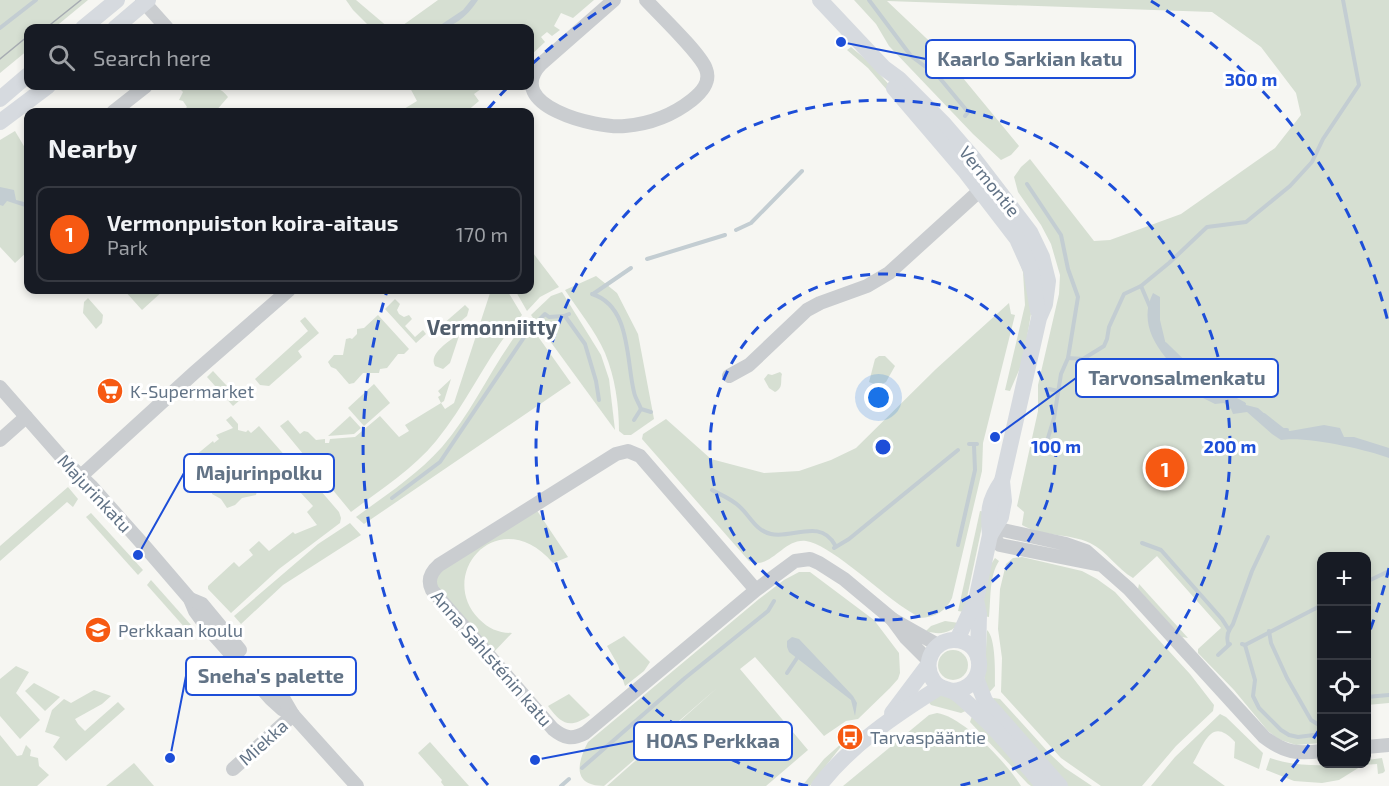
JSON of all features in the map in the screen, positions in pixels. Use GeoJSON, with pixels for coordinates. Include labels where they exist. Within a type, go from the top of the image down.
{"type":"FeatureCollection","features":[{"type":"Feature","properties":{"kind":"main road"},"geometry":{"type":"LineString","coordinates":[[88,24],[117,0]]}},
{"type":"Feature","properties":{"kind":"main road","name":"Vermontie"},"geometry":{"type":"LineString","coordinates":[[820,0],[884,69],[892,85],[985,185],[1026,254],[1031,270],[1040,318],[1002,481],[992,496],[988,514],[990,535],[978,580],[976,600],[979,614],[978,657]]}},
{"type":"Feature","properties":{"kind":"main road"},"geometry":{"type":"LineString","coordinates":[[119,24],[145,1]]}},
{"type":"Feature","properties":{"kind":"main road"},"geometry":{"type":"LineString","coordinates":[[0,99],[24,78]]}},
{"type":"Feature","properties":{"kind":"main road"},"geometry":{"type":"LineString","coordinates":[[0,122],[43,90]]}},
{"type":"Feature","properties":{"kind":"main road","name":"Vermontie"},"geometry":{"type":"LineString","coordinates":[[957,640],[976,600]]}},
{"type":"Feature","properties":{"kind":"main road"},"geometry":{"type":"LineString","coordinates":[[819,786],[837,765],[880,728],[946,689],[966,688],[976,678],[979,664],[978,657],[970,645],[957,640],[938,645],[912,688],[880,728]]}},
{"type":"Feature","properties":{"kind":"main road"},"geometry":{"type":"LineString","coordinates":[[928,663],[931,678],[990,724],[1044,786]]}},
{"type":"Feature","properties":{"kind":"main road"},"geometry":{"type":"LineString","coordinates":[[976,678],[985,701],[1060,786]]}},
{"type":"Feature","properties":{"kind":"street"},"geometry":{"type":"LineString","coordinates":[[534,72],[614,0]]}},
{"type":"Feature","properties":{"kind":"street"},"geometry":{"type":"LineString","coordinates":[[534,90],[553,109],[585,122],[610,126],[637,124],[661,117],[686,105],[703,90],[708,74],[701,60],[646,0]]}},
{"type":"Feature","properties":{"kind":"street"},"geometry":{"type":"LineString","coordinates":[[145,1],[163,24]]}},
{"type":"Feature","properties":{"kind":"street"},"geometry":{"type":"LineString","coordinates":[[118,108],[141,90]]}},
{"type":"Feature","properties":{"kind":"street"},"geometry":{"type":"LineString","coordinates":[[729,376],[749,365],[807,310],[867,286],[889,273],[985,185]]}},
{"type":"Feature","properties":{"kind":"street"},"geometry":{"type":"LineString","coordinates":[[81,476],[284,294]]}},
{"type":"Feature","properties":{"kind":"street","name":"Majurinkatu"},"geometry":{"type":"LineString","coordinates":[[0,387],[190,598],[195,611],[206,626],[256,683],[282,710],[293,715],[357,786]]}},
{"type":"Feature","properties":{"kind":"street"},"geometry":{"type":"LineString","coordinates":[[0,440],[26,417]]}},
{"type":"Feature","properties":{"kind":"street","name":"Anna Sahlsténin katu"},"geometry":{"type":"LineString","coordinates":[[756,590],[639,456],[628,451],[616,454],[439,565],[429,580],[432,590],[548,723],[559,734],[571,738],[585,733],[756,590],[795,561],[802,559],[810,559],[844,579],[892,619],[938,645]]}},
{"type":"Feature","properties":{"kind":"street"},"geometry":{"type":"LineString","coordinates":[[990,535],[1004,530],[1086,551],[1129,589],[1264,737],[1285,750],[1305,753],[1317,752]]}},
{"type":"Feature","properties":{"kind":"street","name":"Anna Sahlsténin katu"},"geometry":{"type":"LineString","coordinates":[[892,619],[928,663]]}},
{"type":"Feature","properties":{"kind":"street","name":"Miekka"},"geometry":{"type":"LineString","coordinates":[[233,769],[293,715]]}},
{"type":"Feature","properties":{"kind":"street"},"geometry":{"type":"LineString","coordinates":[[1371,747],[1389,746]]}},
{"type":"Feature","properties":{"kind":"shaded area"},"geometry":{"type":"Polygon","coordinates":[[[0,0],[88,0],[59,24],[24,24],[24,53],[0,73],[0,0]]]}},
{"type":"Feature","properties":{"kind":"shaded area"},"geometry":{"type":"Polygon","coordinates":[[[346,0],[356,0],[384,24],[367,24],[346,0]]]}},
{"type":"Feature","properties":{"kind":"shaded area"},"geometry":{"type":"Polygon","coordinates":[[[438,0],[594,0],[573,18],[561,13],[554,26],[560,30],[552,36],[547,32],[541,37],[545,42],[534,52],[534,24],[405,24],[438,0]]]}},
{"type":"Feature","properties":{"kind":"shaded area"},"geometry":{"type":"Polygon","coordinates":[[[471,0],[478,0],[460,20],[453,24],[442,24],[463,10],[471,0]]]}},
{"type":"Feature","properties":{"kind":"shaded area"},"geometry":{"type":"Polygon","coordinates":[[[854,0],[1389,0],[1389,703],[1371,705],[1371,552],[1317,552],[1317,743],[1296,745],[1278,739],[1268,731],[1234,690],[1198,653],[1198,649],[1221,628],[1157,556],[1133,578],[1090,543],[1030,529],[1022,525],[1024,512],[1017,506],[1038,411],[1038,385],[1059,294],[1060,275],[1051,244],[1018,192],[1014,177],[1030,159],[1094,241],[1110,240],[1181,214],[1275,148],[1301,115],[1296,93],[1261,47],[1212,12],[887,1],[944,55],[1019,146],[1011,155],[1001,160],[889,46],[876,24],[854,0]]]}},
{"type":"Feature","properties":{"kind":"shaded area"},"geometry":{"type":"Polygon","coordinates":[[[851,47],[869,62],[891,87],[887,90],[868,68],[847,50],[851,47]]]}},
{"type":"Feature","properties":{"kind":"shaded area"},"geometry":{"type":"Polygon","coordinates":[[[181,90],[221,90],[228,97],[218,108],[186,108],[183,101],[179,100],[183,92],[181,90]]]}},
{"type":"Feature","properties":{"kind":"shaded area"},"geometry":{"type":"Polygon","coordinates":[[[411,90],[480,90],[474,94],[479,101],[471,108],[406,108],[417,101],[411,90]]]}},
{"type":"Feature","properties":{"kind":"shaded area"},"geometry":{"type":"Polygon","coordinates":[[[15,131],[24,146],[24,255],[15,263],[0,247],[0,140],[15,131]]]}},
{"type":"Feature","properties":{"kind":"shaded area"},"geometry":{"type":"Polygon","coordinates":[[[0,187],[14,190],[16,200],[24,202],[24,207],[7,201],[3,206],[0,205],[0,187]]]}},
{"type":"Feature","properties":{"kind":"shaded area"},"geometry":{"type":"Polygon","coordinates":[[[534,254],[559,287],[540,297],[527,311],[517,294],[534,294],[534,254]]]}},
{"type":"Feature","properties":{"kind":"shaded area"},"geometry":{"type":"Polygon","coordinates":[[[1017,255],[1024,261],[1031,314],[1023,361],[1010,391],[1005,390],[1025,305],[1023,272],[1017,255]]]}},
{"type":"Feature","properties":{"kind":"shaded area"},"geometry":{"type":"Polygon","coordinates":[[[596,276],[617,293],[638,334],[654,419],[631,435],[624,435],[619,431],[616,391],[605,353],[565,290],[596,276]]]}},
{"type":"Feature","properties":{"kind":"shaded area"},"geometry":{"type":"Polygon","coordinates":[[[562,292],[601,355],[609,379],[615,430],[531,315],[551,296],[562,292]]]}},
{"type":"Feature","properties":{"kind":"shaded area"},"geometry":{"type":"Polygon","coordinates":[[[1153,293],[1160,297],[1160,320],[1166,345],[1206,384],[1246,405],[1258,408],[1283,430],[1290,431],[1324,425],[1340,428],[1344,437],[1354,437],[1389,448],[1389,458],[1335,444],[1292,439],[1281,440],[1247,412],[1233,414],[1224,403],[1215,404],[1201,397],[1199,390],[1158,348],[1152,335],[1148,322],[1148,308],[1153,293]]]}},
{"type":"Feature","properties":{"kind":"shaded area"},"geometry":{"type":"Polygon","coordinates":[[[128,294],[160,294],[142,310],[128,294]]]}},
{"type":"Feature","properties":{"kind":"shaded area"},"geometry":{"type":"Polygon","coordinates":[[[490,294],[509,294],[522,315],[499,345],[448,426],[417,461],[351,512],[280,426],[288,420],[300,434],[304,431],[308,432],[316,440],[325,439],[325,443],[329,443],[330,439],[355,437],[380,416],[399,437],[409,431],[405,425],[441,403],[445,409],[454,403],[490,294]]]}},
{"type":"Feature","properties":{"kind":"shaded area"},"geometry":{"type":"Polygon","coordinates":[[[88,298],[103,315],[102,323],[96,329],[83,313],[84,302],[88,298]]]}},
{"type":"Feature","properties":{"kind":"shaded area"},"geometry":{"type":"Polygon","coordinates":[[[395,299],[400,304],[397,310],[399,314],[404,317],[409,315],[412,319],[405,326],[415,337],[423,330],[426,334],[416,343],[385,309],[395,299]]]}},
{"type":"Feature","properties":{"kind":"shaded area"},"geometry":{"type":"Polygon","coordinates":[[[1009,303],[1011,314],[1015,315],[983,443],[982,471],[952,598],[947,606],[936,615],[920,618],[896,603],[838,557],[806,541],[790,544],[764,562],[749,561],[642,439],[643,434],[666,419],[711,459],[764,473],[799,471],[831,460],[856,448],[936,369],[1009,303]]]}},
{"type":"Feature","properties":{"kind":"shaded area"},"geometry":{"type":"Polygon","coordinates":[[[465,305],[469,309],[467,316],[448,332],[442,325],[465,305]]]}},
{"type":"Feature","properties":{"kind":"shaded area"},"geometry":{"type":"Polygon","coordinates":[[[378,315],[409,349],[404,354],[398,354],[387,368],[380,369],[379,373],[363,373],[354,383],[349,384],[328,362],[334,355],[343,355],[346,339],[352,339],[357,334],[357,329],[364,328],[378,315]]]}},
{"type":"Feature","properties":{"kind":"shaded area"},"geometry":{"type":"Polygon","coordinates":[[[305,317],[319,333],[298,351],[302,357],[269,386],[260,385],[255,379],[308,331],[300,321],[305,317]]]}},
{"type":"Feature","properties":{"kind":"shaded area"},"geometry":{"type":"Polygon","coordinates":[[[527,321],[571,383],[364,524],[356,517],[412,476],[442,447],[465,417],[504,352],[527,321]]]}},
{"type":"Feature","properties":{"kind":"shaded area"},"geometry":{"type":"Polygon","coordinates":[[[460,333],[450,363],[443,369],[435,366],[437,352],[460,333]]]}},
{"type":"Feature","properties":{"kind":"shaded area"},"geometry":{"type":"Polygon","coordinates":[[[885,356],[895,366],[886,382],[879,386],[869,382],[875,359],[885,356]]]}},
{"type":"Feature","properties":{"kind":"shaded area"},"geometry":{"type":"Polygon","coordinates":[[[213,371],[240,400],[233,406],[207,377],[213,371]]]}},
{"type":"Feature","properties":{"kind":"shaded area"},"geometry":{"type":"Polygon","coordinates":[[[780,372],[782,374],[781,386],[775,392],[769,388],[764,379],[768,374],[780,372]]]}},
{"type":"Feature","properties":{"kind":"shaded area"},"geometry":{"type":"Polygon","coordinates":[[[451,379],[444,401],[441,403],[438,397],[441,395],[438,391],[451,379]]]}},
{"type":"Feature","properties":{"kind":"shaded area"},"geometry":{"type":"Polygon","coordinates":[[[374,384],[390,403],[364,426],[348,408],[374,384]]]}},
{"type":"Feature","properties":{"kind":"shaded area"},"geometry":{"type":"Polygon","coordinates":[[[231,416],[238,424],[238,430],[246,432],[248,430],[251,433],[259,426],[294,466],[287,472],[289,475],[273,489],[266,489],[264,485],[256,487],[256,495],[242,498],[235,505],[227,508],[221,499],[212,494],[212,485],[190,460],[213,441],[214,443],[219,439],[216,435],[233,428],[226,420],[231,416]]]}},
{"type":"Feature","properties":{"kind":"shaded area"},"geometry":{"type":"Polygon","coordinates":[[[350,416],[361,428],[354,434],[328,436],[350,416]]]}},
{"type":"Feature","properties":{"kind":"shaded area"},"geometry":{"type":"Polygon","coordinates":[[[314,483],[339,512],[340,523],[279,569],[231,613],[208,589],[208,586],[234,562],[239,567],[253,555],[249,550],[259,541],[269,551],[293,532],[295,534],[317,525],[307,512],[313,506],[300,492],[314,483]]]}},
{"type":"Feature","properties":{"kind":"shaded area"},"geometry":{"type":"Polygon","coordinates":[[[68,487],[78,499],[73,507],[67,502],[0,561],[0,546],[68,487]]]}},
{"type":"Feature","properties":{"kind":"shaded area"},"geometry":{"type":"Polygon","coordinates":[[[536,509],[568,557],[553,563],[533,546],[512,539],[494,542],[479,551],[469,565],[464,583],[467,601],[479,619],[490,628],[512,633],[491,655],[434,591],[436,573],[536,509]]]}},
{"type":"Feature","properties":{"kind":"shaded area"},"geometry":{"type":"Polygon","coordinates":[[[980,511],[985,512],[964,612],[958,611],[980,511]]]}},
{"type":"Feature","properties":{"kind":"shaded area"},"geometry":{"type":"Polygon","coordinates":[[[91,513],[143,570],[138,575],[86,517],[91,513]]]}},
{"type":"Feature","properties":{"kind":"shaded area"},"geometry":{"type":"Polygon","coordinates":[[[350,523],[361,535],[283,585],[241,624],[234,616],[318,544],[350,523]]]}},
{"type":"Feature","properties":{"kind":"shaded area"},"geometry":{"type":"Polygon","coordinates":[[[1022,557],[1082,571],[1115,592],[1190,674],[1214,705],[1213,711],[1176,746],[1142,786],[1101,786],[1061,758],[1001,692],[1002,658],[998,629],[1000,589],[1006,564],[1013,558],[1022,557]]]}},
{"type":"Feature","properties":{"kind":"shaded area"},"geometry":{"type":"Polygon","coordinates":[[[995,558],[999,561],[992,581],[989,617],[983,616],[984,594],[991,564],[995,558]]]}},
{"type":"Feature","properties":{"kind":"shaded area"},"geometry":{"type":"Polygon","coordinates":[[[799,572],[810,572],[874,620],[899,653],[898,679],[858,719],[846,721],[824,736],[755,657],[740,669],[808,750],[766,786],[607,786],[717,688],[604,786],[594,785],[582,778],[581,758],[588,742],[759,599],[799,572]]]}},
{"type":"Feature","properties":{"kind":"shaded area"},"geometry":{"type":"Polygon","coordinates":[[[151,580],[191,625],[186,629],[147,585],[151,580]]]}},
{"type":"Feature","properties":{"kind":"shaded area"},"geometry":{"type":"Polygon","coordinates":[[[1139,584],[1188,638],[1182,637],[1138,589],[1139,584]]]}},
{"type":"Feature","properties":{"kind":"shaded area"},"geometry":{"type":"Polygon","coordinates":[[[945,621],[959,623],[944,633],[926,631],[931,626],[945,621]]]}},
{"type":"Feature","properties":{"kind":"shaded area"},"geometry":{"type":"Polygon","coordinates":[[[987,630],[992,640],[995,686],[987,695],[984,685],[987,630]]]}},
{"type":"Feature","properties":{"kind":"shaded area"},"geometry":{"type":"Polygon","coordinates":[[[624,636],[650,662],[644,671],[625,686],[618,665],[607,646],[624,636]]]}},
{"type":"Feature","properties":{"kind":"shaded area"},"geometry":{"type":"Polygon","coordinates":[[[792,637],[799,639],[853,696],[857,703],[855,716],[851,700],[789,652],[787,641],[792,637]]]}},
{"type":"Feature","properties":{"kind":"shaded area"},"geometry":{"type":"Polygon","coordinates":[[[953,650],[964,654],[968,665],[964,676],[953,680],[942,676],[938,665],[942,654],[953,650]]]}},
{"type":"Feature","properties":{"kind":"shaded area"},"geometry":{"type":"Polygon","coordinates":[[[16,666],[29,672],[16,693],[40,720],[20,739],[0,716],[0,679],[16,666]]]}},
{"type":"Feature","properties":{"kind":"shaded area"},"geometry":{"type":"Polygon","coordinates":[[[34,683],[60,697],[45,711],[25,691],[34,683]]]}},
{"type":"Feature","properties":{"kind":"shaded area"},"geometry":{"type":"Polygon","coordinates":[[[94,690],[111,696],[102,704],[75,719],[85,731],[118,702],[125,709],[66,761],[53,747],[60,737],[45,732],[52,710],[64,699],[71,703],[94,690]]]}},
{"type":"Feature","properties":{"kind":"shaded area"},"geometry":{"type":"Polygon","coordinates":[[[569,694],[590,715],[577,722],[567,723],[562,721],[548,706],[569,694]]]}},
{"type":"Feature","properties":{"kind":"shaded area"},"geometry":{"type":"Polygon","coordinates":[[[942,695],[950,697],[968,710],[961,713],[931,705],[927,700],[942,695]]]}},
{"type":"Feature","properties":{"kind":"shaded area"},"geometry":{"type":"Polygon","coordinates":[[[1000,699],[1065,768],[1092,786],[1067,786],[990,700],[1000,699]]]}},
{"type":"Feature","properties":{"kind":"shaded area"},"geometry":{"type":"Polygon","coordinates":[[[937,713],[959,723],[984,742],[1021,786],[843,786],[929,715],[937,713]]]}},
{"type":"Feature","properties":{"kind":"shaded area"},"geometry":{"type":"Polygon","coordinates":[[[1220,714],[1226,717],[1263,753],[1259,769],[1234,758],[1235,742],[1220,731],[1209,736],[1193,763],[1225,786],[1151,786],[1175,757],[1220,714]]]}},
{"type":"Feature","properties":{"kind":"shaded area"},"geometry":{"type":"Polygon","coordinates":[[[972,716],[1039,786],[1028,784],[970,722],[972,716]]]}},
{"type":"Feature","properties":{"kind":"shaded area"},"geometry":{"type":"Polygon","coordinates":[[[0,735],[17,756],[22,755],[26,745],[31,750],[30,756],[38,758],[39,766],[49,775],[37,786],[0,786],[0,735]]]}},
{"type":"Feature","properties":{"kind":"shaded area"},"geometry":{"type":"Polygon","coordinates":[[[430,742],[469,786],[444,786],[442,780],[418,753],[430,742]]]}},
{"type":"Feature","properties":{"kind":"shaded area"},"geometry":{"type":"Polygon","coordinates":[[[842,743],[810,786],[802,786],[824,759],[842,743]]]}},
{"type":"Feature","properties":{"kind":"shaded area"},"geometry":{"type":"Polygon","coordinates":[[[1270,758],[1293,764],[1317,765],[1317,768],[1358,768],[1339,780],[1322,783],[1294,781],[1266,770],[1270,758]]]}},
{"type":"Feature","properties":{"kind":"shaded area"},"geometry":{"type":"Polygon","coordinates":[[[1382,758],[1385,771],[1383,773],[1378,774],[1377,764],[1371,764],[1371,759],[1382,758]]]}},
{"type":"Feature","properties":{"kind":"shaded area"},"geometry":{"type":"Polygon","coordinates":[[[134,763],[154,786],[106,786],[134,763]]]}},
{"type":"Feature","properties":{"kind":"waterway"},"geometry":{"type":"LineString","coordinates":[[0,28],[36,0]]}},
{"type":"Feature","properties":{"kind":"waterway"},"geometry":{"type":"LineString","coordinates":[[869,0],[911,56],[938,76],[968,112],[965,116]]}},
{"type":"Feature","properties":{"kind":"waterway"},"geometry":{"type":"LineString","coordinates":[[1068,358],[1083,359],[1104,346],[1109,327],[1124,294],[1141,286],[1207,227],[1246,222],[1290,186],[1312,162],[1323,139],[1359,85],[1343,0]]}},
{"type":"Feature","properties":{"kind":"waterway"},"geometry":{"type":"LineString","coordinates":[[736,230],[751,223],[802,171]]}},
{"type":"Feature","properties":{"kind":"waterway"},"geometry":{"type":"LineString","coordinates":[[1027,184],[1061,235],[1068,269],[1078,297],[1068,358],[1061,374],[1054,418],[1044,451]]}},
{"type":"Feature","properties":{"kind":"waterway"},"geometry":{"type":"LineString","coordinates":[[647,259],[725,235]]}},
{"type":"Feature","properties":{"kind":"waterway"},"geometry":{"type":"LineString","coordinates":[[593,294],[631,268]]}},
{"type":"Feature","properties":{"kind":"waterway"},"geometry":{"type":"LineString","coordinates":[[1141,286],[1150,307]]}},
{"type":"Feature","properties":{"kind":"waterway"},"geometry":{"type":"LineString","coordinates":[[592,294],[605,300],[614,310],[625,336],[635,394],[641,409],[651,412]]}},
{"type":"Feature","properties":{"kind":"waterway"},"geometry":{"type":"LineString","coordinates":[[392,498],[440,462],[529,330],[545,314],[549,317],[569,314]]}},
{"type":"Feature","properties":{"kind":"waterway"},"geometry":{"type":"LineString","coordinates":[[565,316],[585,344],[599,400]]}},
{"type":"Feature","properties":{"kind":"waterway"},"geometry":{"type":"LineString","coordinates":[[1165,344],[1206,384],[1244,404]]}},
{"type":"Feature","properties":{"kind":"waterway"},"geometry":{"type":"LineString","coordinates":[[1049,389],[1058,391]]}},
{"type":"Feature","properties":{"kind":"waterway"},"geometry":{"type":"LineString","coordinates":[[634,420],[641,409]]}},
{"type":"Feature","properties":{"kind":"waterway"},"geometry":{"type":"LineString","coordinates":[[1264,415],[1283,430],[1287,430]]}},
{"type":"Feature","properties":{"kind":"waterway"},"geometry":{"type":"LineString","coordinates":[[969,444],[977,444]]}},
{"type":"Feature","properties":{"kind":"waterway"},"geometry":{"type":"LineString","coordinates":[[958,545],[975,470],[974,446]]}},
{"type":"Feature","properties":{"kind":"waterway"},"geometry":{"type":"LineString","coordinates":[[834,548],[849,539],[958,450]]}},
{"type":"Feature","properties":{"kind":"waterway"},"geometry":{"type":"LineString","coordinates":[[712,490],[737,504],[757,527],[766,532],[779,535],[814,531],[829,537],[835,545]]}},
{"type":"Feature","properties":{"kind":"waterway"},"geometry":{"type":"LineString","coordinates":[[1228,644],[1229,631],[1268,537]]}},
{"type":"Feature","properties":{"kind":"waterway"},"geometry":{"type":"LineString","coordinates":[[1142,543],[1161,550],[1229,630]]}},
{"type":"Feature","properties":{"kind":"waterway"},"geometry":{"type":"LineString","coordinates":[[1371,580],[1389,571]]}},
{"type":"Feature","properties":{"kind":"waterway"},"geometry":{"type":"LineString","coordinates":[[582,768],[685,678],[768,611],[774,601]]}},
{"type":"Feature","properties":{"kind":"waterway"},"geometry":{"type":"LineString","coordinates":[[1242,644],[1245,645],[1320,606]]}},
{"type":"Feature","properties":{"kind":"waterway"},"geometry":{"type":"LineString","coordinates":[[1269,631],[1271,643],[1287,678],[1311,720],[1317,724]]}},
{"type":"Feature","properties":{"kind":"waterway"},"geometry":{"type":"LineString","coordinates":[[1218,655],[1230,644]]}},
{"type":"Feature","properties":{"kind":"waterway"},"geometry":{"type":"LineString","coordinates":[[1245,645],[1255,680],[1253,696],[1259,708],[1289,735],[1298,737],[1317,735]]}},
{"type":"Feature","properties":{"kind":"waterway"},"geometry":{"type":"LineString","coordinates":[[787,673],[797,658]]}},
{"type":"Feature","properties":{"kind":"waterway"},"geometry":{"type":"LineString","coordinates":[[1371,697],[1389,695]]}},
{"type":"Feature","properties":{"kind":"waterway"},"geometry":{"type":"LineString","coordinates":[[561,786],[569,779]]}},
{"type":"Feature","properties":{"kind":"tram line"},"geometry":{"type":"LineString","coordinates":[[51,24],[81,0]]}},
{"type":"Feature","properties":{"kind":"tram line"},"geometry":{"type":"LineString","coordinates":[[0,59],[24,39]]}},
{"type":"Feature","properties":{"kind":"place","name":"Kaarlo Sarkian katu"},"geometry":{"type":"Point","coordinates":[841,42]}},
{"type":"Feature","properties":{"kind":"place","name":"K-Supermarket"},"geometry":{"type":"Point","coordinates":[110,391]}},
{"type":"Feature","properties":{"kind":"place","name":"Tarvonsalmenkatu"},"geometry":{"type":"Point","coordinates":[995,437]}},
{"type":"Feature","properties":{"kind":"place","name":"Vermonpuiston koira-aitaus"},"geometry":{"type":"Point","coordinates":[1165,468]}},
{"type":"Feature","properties":{"kind":"place","name":"Majurinpolku"},"geometry":{"type":"Point","coordinates":[138,555]}},
{"type":"Feature","properties":{"kind":"place","name":"Perkkaan koulu"},"geometry":{"type":"Point","coordinates":[98,630]}},
{"type":"Feature","properties":{"kind":"place","name":"Tarvaspääntie"},"geometry":{"type":"Point","coordinates":[850,737]}},
{"type":"Feature","properties":{"kind":"place","name":"Sneha's palette"},"geometry":{"type":"Point","coordinates":[170,758]}},
{"type":"Feature","properties":{"kind":"place","name":"HOAS Perkkaa"},"geometry":{"type":"Point","coordinates":[535,760]}},
{"type":"Feature","properties":{"kind":"district","name":"Vermonniitty"},"geometry":{"type":"Point","coordinates":[492,326]}}]}
